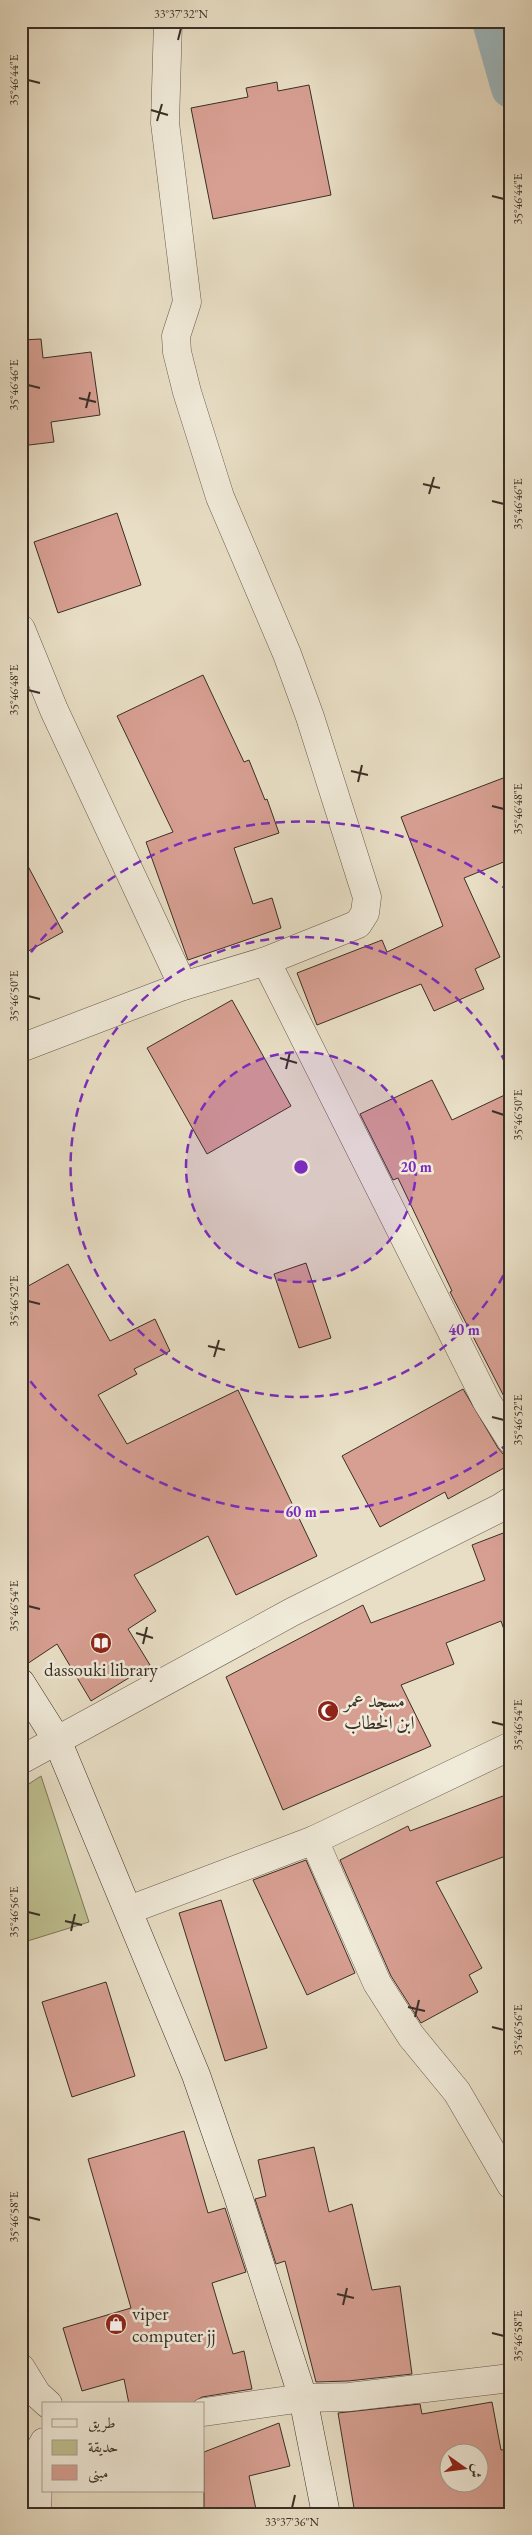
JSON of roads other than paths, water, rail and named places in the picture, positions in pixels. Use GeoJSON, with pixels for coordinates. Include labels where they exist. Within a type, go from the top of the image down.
{"type":"FeatureCollection","features":[{"type":"Feature","properties":{"kind":"street"},"geometry":{"type":"LineString","coordinates":[[21,1048],[183,986],[266,961],[358,924],[365,913],[367,897],[322,753],[287,654],[220,498],[187,392],[177,352],[176,336],[187,302],[165,123],[168,21]]}},
{"type":"Feature","properties":{"kind":"street"},"geometry":{"type":"LineString","coordinates":[[21,629],[54,710],[183,986]]}},
{"type":"Feature","properties":{"kind":"street"},"geometry":{"type":"LineString","coordinates":[[266,961],[487,1402],[511,1440]]}},
{"type":"Feature","properties":{"kind":"street"},"geometry":{"type":"LineString","coordinates":[[21,1760],[292,1612],[511,1501]]}},
{"type":"Feature","properties":{"kind":"street"},"geometry":{"type":"LineString","coordinates":[[21,1682],[57,1740],[129,1910],[196,2076],[238,2196],[303,2398],[326,2514]]}},
{"type":"Feature","properties":{"kind":"street"},"geometry":{"type":"LineString","coordinates":[[129,1910],[314,1840],[511,1746]]}},
{"type":"Feature","properties":{"kind":"street"},"geometry":{"type":"LineString","coordinates":[[314,1840],[377,1983],[411,2036],[457,2092],[511,2184]]}},
{"type":"Feature","properties":{"kind":"street"},"geometry":{"type":"LineString","coordinates":[[21,2368],[37,2394],[46,2402]]}},
{"type":"Feature","properties":{"kind":"street"},"geometry":{"type":"LineString","coordinates":[[205,2412],[303,2398],[349,2397],[511,2378]]}},
{"type":"Feature","properties":{"kind":"street"},"geometry":{"type":"LineString","coordinates":[[37,2514],[39,2451],[42,2446]]}},
{"type":"Feature","properties":{"kind":"waterway"},"geometry":{"type":"LineString","coordinates":[[492,21],[511,88]]}},
{"type":"Feature","properties":{"kind":"place","name":"dassouki library"},"geometry":{"type":"Point","coordinates":[101,1643]}},
{"type":"Feature","properties":{"kind":"place","name":"مسجد عمر ابن الخطاب"},"geometry":{"type":"Point","coordinates":[328,1711]}},
{"type":"Feature","properties":{"kind":"place","name":"viper computer jj"},"geometry":{"type":"Point","coordinates":[116,2324]}}]}
